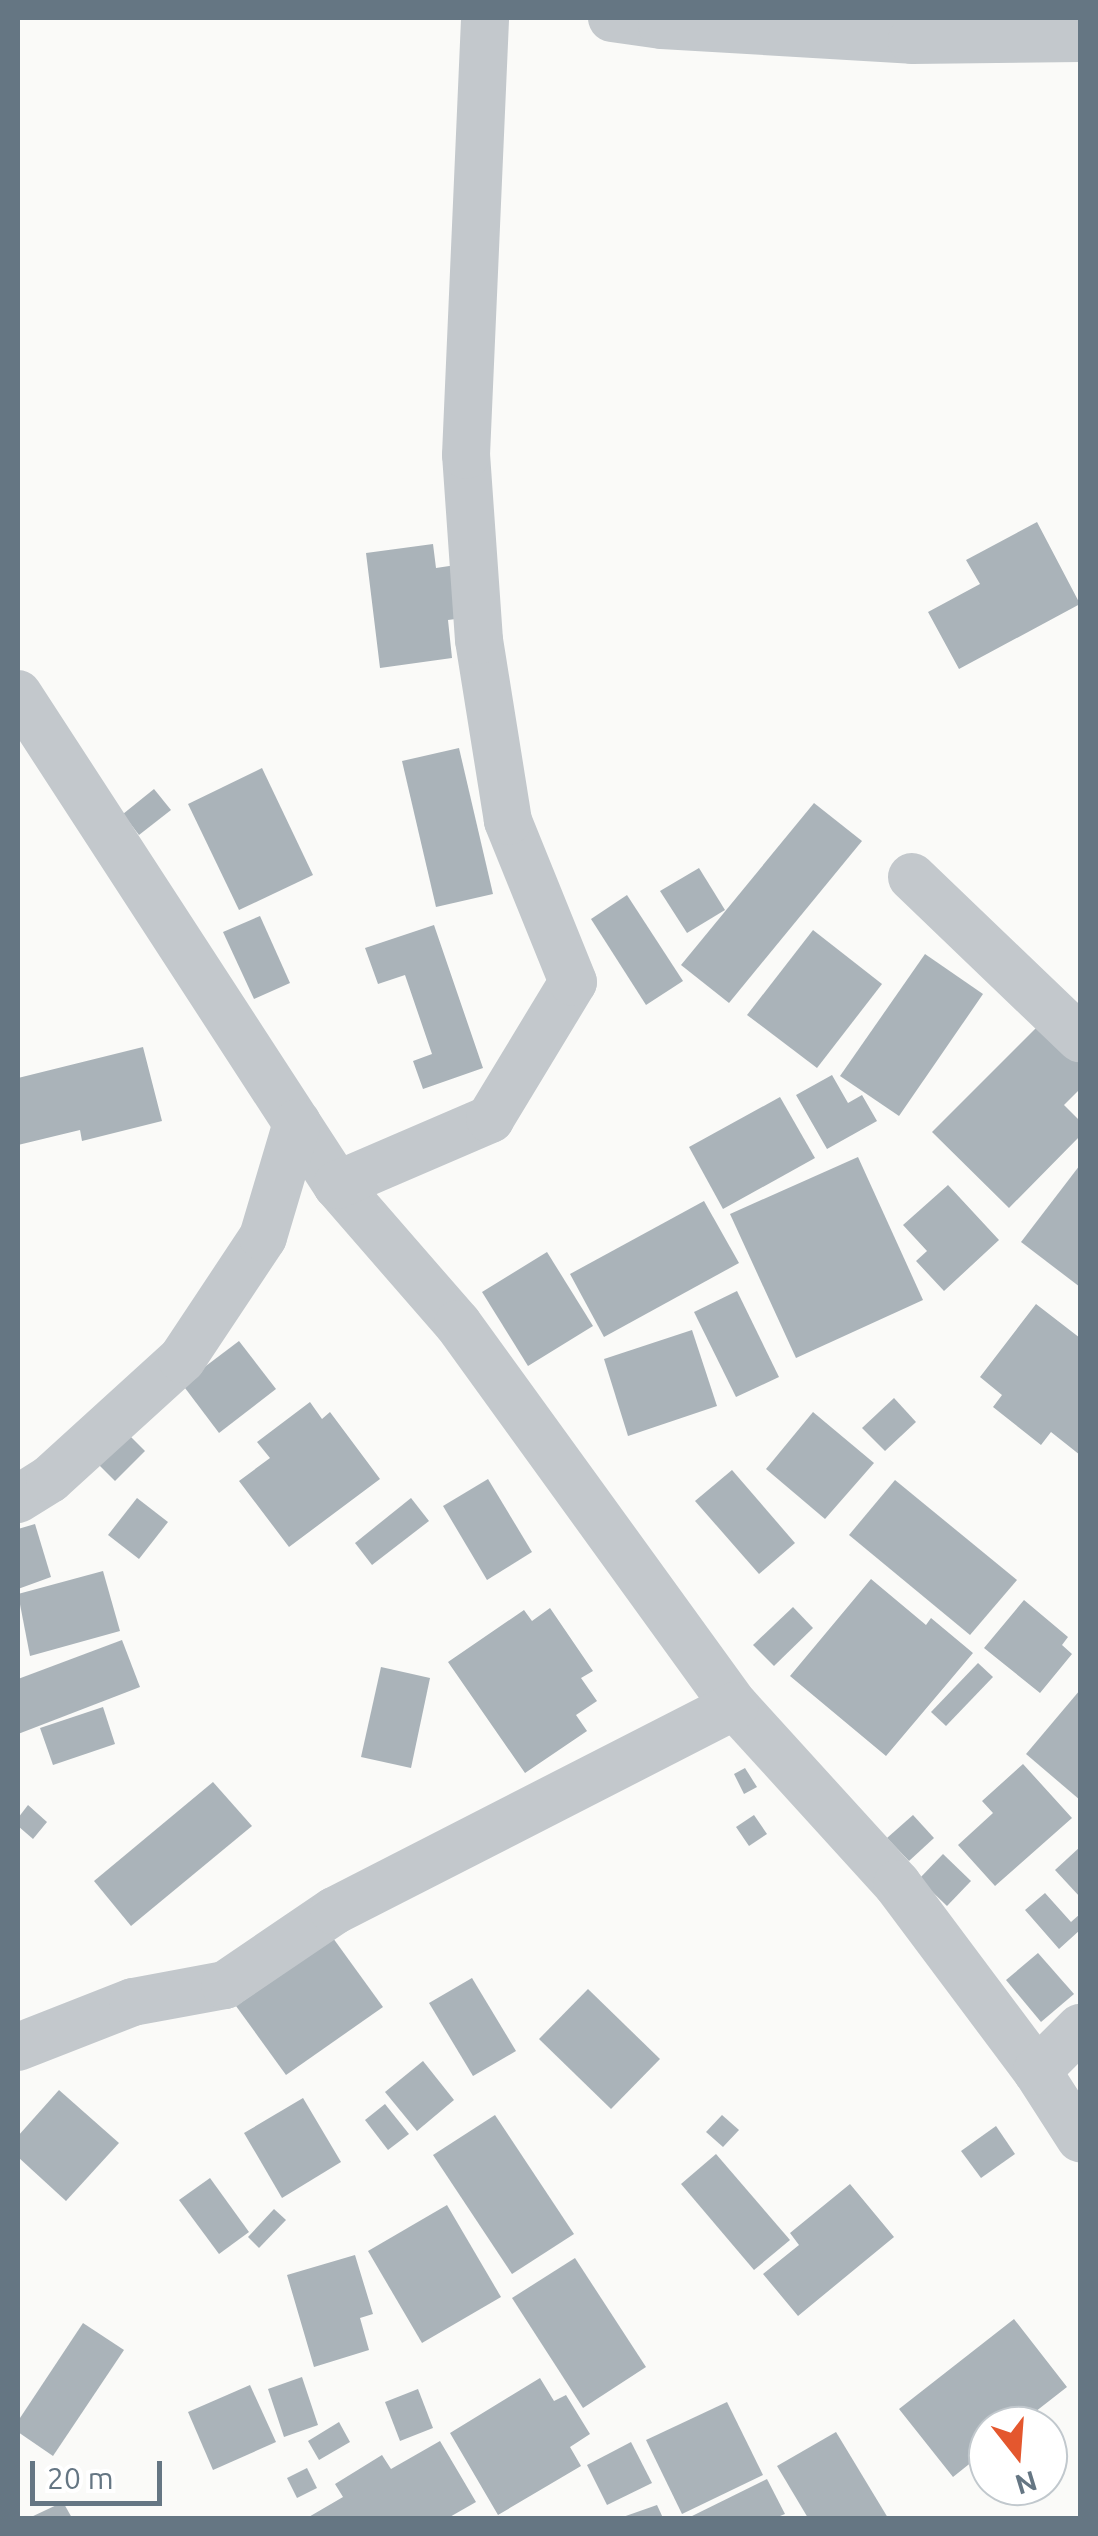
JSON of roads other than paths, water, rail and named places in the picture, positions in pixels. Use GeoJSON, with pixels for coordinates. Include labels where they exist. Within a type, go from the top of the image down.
{"type":"FeatureCollection","features":[{"type":"Feature","properties":{"kind":"street"},"geometry":{"type":"LineString","coordinates":[[337,1185],[490,1119],[573,982],[508,821],[480,640],[466,455],[485,18]]}},
{"type":"Feature","properties":{"kind":"street"},"geometry":{"type":"LineString","coordinates":[[612,18],[662,25],[912,40],[1080,38]]}},
{"type":"Feature","properties":{"kind":"street"},"geometry":{"type":"LineString","coordinates":[[18,694],[337,1185],[458,1324],[735,1706],[898,1884],[1037,2071],[1080,2138]]}},
{"type":"Feature","properties":{"kind":"street"},"geometry":{"type":"LineString","coordinates":[[912,876],[1080,1038]]}},
{"type":"Feature","properties":{"kind":"street"},"geometry":{"type":"LineString","coordinates":[[18,1499],[50,1478],[182,1359],[263,1237],[297,1123]]}},
{"type":"Feature","properties":{"kind":"street"},"geometry":{"type":"LineString","coordinates":[[18,2047],[134,2002],[224,1985],[334,1911],[735,1706]]}},
{"type":"Feature","properties":{"kind":"street"},"geometry":{"type":"LineString","coordinates":[[1037,2071],[1080,2028]]}}]}
